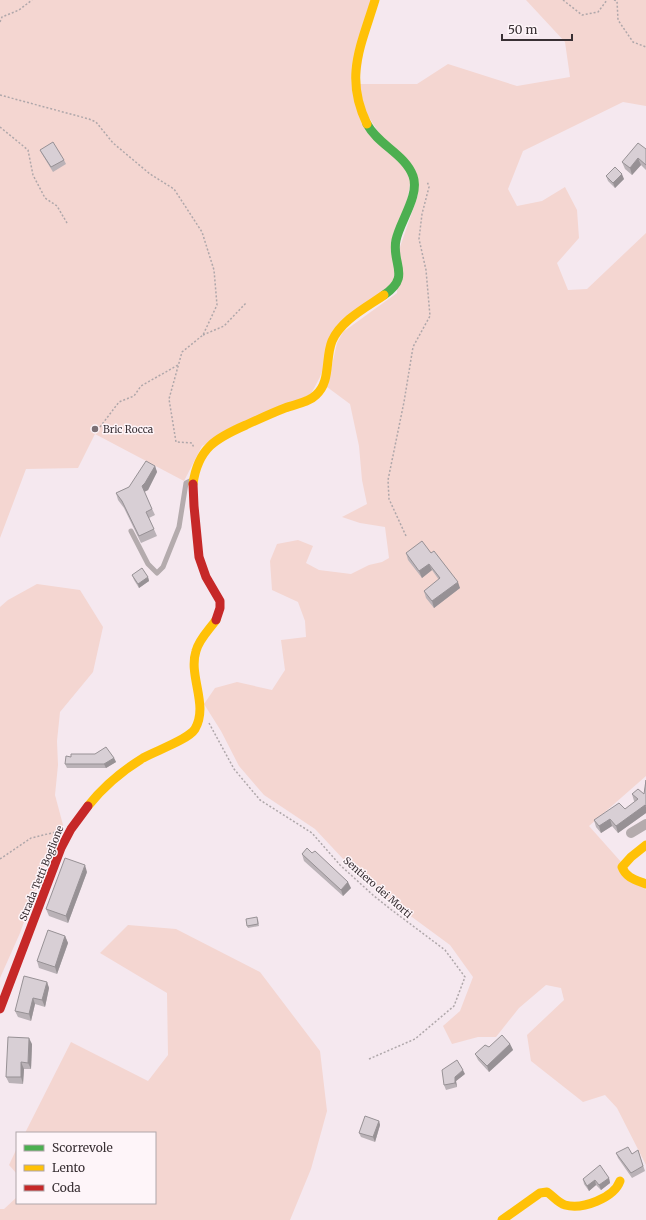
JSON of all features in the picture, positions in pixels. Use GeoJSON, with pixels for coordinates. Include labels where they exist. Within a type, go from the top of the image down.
{"type":"FeatureCollection","features":[{"type":"Feature","properties":{"kind":"street","name":"Strada Tetti Boglione"},"geometry":{"type":"LineString","coordinates":[[0,1009],[32,920],[57,855],[69,829],[84,809],[132,764],[157,750],[188,736],[193,732],[198,720],[200,706],[194,661],[201,639],[211,628],[216,618],[220,603],[217,594],[205,575],[200,560],[192,493],[193,480],[198,463],[208,447],[215,440],[276,411],[315,397],[320,392],[326,374],[332,341],[340,329],[393,289],[398,282],[400,270],[395,254],[395,246],[398,231],[416,185],[414,177],[399,157],[371,131],[364,119],[356,91],[354,76],[375,0]]}},
{"type":"Feature","properties":{"kind":"street"},"geometry":{"type":"LineString","coordinates":[[631,833],[646,824]]}},
{"type":"Feature","properties":{"kind":"street"},"geometry":{"type":"LineString","coordinates":[[646,845],[631,857],[622,867],[623,872],[626,875],[646,884]]}},
{"type":"Feature","properties":{"kind":"street"},"geometry":{"type":"LineString","coordinates":[[502,1220],[540,1193],[547,1192],[565,1205],[585,1205],[616,1190],[620,1185],[620,1181]]}},
{"type":"Feature","properties":{"kind":"lane"},"geometry":{"type":"LineString","coordinates":[[131,531],[148,564],[157,573],[163,567],[179,527],[186,483],[193,480]]}},
{"type":"Feature","properties":{"kind":"path"},"geometry":{"type":"LineString","coordinates":[[0,22],[2,18],[19,10],[32,0]]}},
{"type":"Feature","properties":{"kind":"path"},"geometry":{"type":"LineString","coordinates":[[563,0],[582,15],[598,12],[607,0]]}},
{"type":"Feature","properties":{"kind":"path"},"geometry":{"type":"LineString","coordinates":[[614,0],[617,1],[618,20],[633,42],[646,47]]}},
{"type":"Feature","properties":{"kind":"path"},"geometry":{"type":"LineString","coordinates":[[0,96],[96,122],[113,143],[150,174],[174,189],[202,232],[214,270],[216,305],[203,335]]}},
{"type":"Feature","properties":{"kind":"path"},"geometry":{"type":"LineString","coordinates":[[0,127],[28,150],[33,175],[45,198],[57,206],[67,223]]}},
{"type":"Feature","properties":{"kind":"path"},"geometry":{"type":"LineString","coordinates":[[406,536],[395,516],[389,499],[388,480],[404,402],[413,347],[430,316],[426,270],[418,239],[429,186],[426,180]]}},
{"type":"Feature","properties":{"kind":"path"},"geometry":{"type":"LineString","coordinates":[[198,463],[192,443],[176,442],[169,399],[178,364],[182,352],[203,335],[224,326],[246,303]]}},
{"type":"Feature","properties":{"kind":"path"},"geometry":{"type":"LineString","coordinates":[[100,427],[119,402],[134,396],[141,386],[178,364]]}},
{"type":"Feature","properties":{"kind":"path","name":"Sentiero dei Morti"},"geometry":{"type":"LineString","coordinates":[[208,720],[234,769],[260,800],[312,833],[340,865],[374,896],[393,912],[445,950],[465,977],[454,1006],[415,1039],[369,1059]]}},
{"type":"Feature","properties":{"kind":"path"},"geometry":{"type":"LineString","coordinates":[[0,859],[31,838],[69,829]]}},
{"type":"Feature","properties":{"kind":"shaded area"},"geometry":{"type":"Polygon","coordinates":[[[0,0],[370,0],[356,106],[411,178],[393,285],[340,324],[320,377],[311,394],[202,446],[184,481],[95,434],[78,468],[26,469],[0,538],[0,0]]]}},
{"type":"Feature","properties":{"kind":"shaded area"},"geometry":{"type":"Polygon","coordinates":[[[526,0],[646,0],[646,106],[623,102],[523,151],[508,189],[517,206],[542,201],[565,187],[577,210],[579,238],[557,263],[568,290],[587,289],[646,233],[646,776],[589,826],[646,890],[646,1165],[617,1108],[605,1095],[583,1102],[531,1061],[527,1035],[564,1000],[561,988],[546,985],[519,1008],[496,1037],[478,1037],[452,1044],[443,1026],[460,1011],[473,977],[450,945],[378,892],[345,861],[315,829],[264,795],[239,766],[221,731],[204,704],[215,688],[237,682],[272,690],[285,670],[281,640],[306,637],[305,621],[298,602],[272,590],[270,561],[277,544],[298,540],[313,546],[306,563],[319,570],[351,574],[369,565],[382,562],[389,558],[385,527],[360,523],[342,517],[367,504],[362,480],[359,446],[350,404],[327,387],[337,343],[343,332],[397,293],[400,247],[418,195],[365,111],[359,84],[417,84],[448,64],[517,86],[570,77],[565,42],[526,0]]]}},
{"type":"Feature","properties":{"kind":"shaded area"},"geometry":{"type":"Polygon","coordinates":[[[37,584],[80,590],[103,627],[93,672],[60,712],[57,741],[58,765],[55,795],[63,825],[44,867],[20,933],[0,978],[0,607],[8,600],[37,584]]]}},
{"type":"Feature","properties":{"kind":"shaded area"},"geometry":{"type":"Polygon","coordinates":[[[128,925],[176,929],[260,972],[320,1051],[327,1111],[311,1169],[290,1220],[0,1220],[0,1209],[4,1209],[16,1198],[16,1204],[156,1204],[156,1132],[26,1132],[71,1042],[148,1081],[168,1055],[167,993],[100,953],[128,925]]]}},
{"type":"Feature","properties":{"kind":"shaded area"},"geometry":{"type":"Polygon","coordinates":[[[16,1150],[16,1173],[9,1165],[16,1150]]]}},
{"type":"Feature","properties":{"kind":"building"},"geometry":{"type":"Polygon","coordinates":[[[53,142],[64,160],[51,167],[40,150],[53,142]]]}},
{"type":"Feature","properties":{"kind":"building"},"geometry":{"type":"Polygon","coordinates":[[[638,143],[646,149],[646,165],[638,158],[630,168],[622,162],[638,143]]]}},
{"type":"Feature","properties":{"kind":"building"},"geometry":{"type":"Polygon","coordinates":[[[615,167],[622,174],[613,183],[606,176],[615,167]]]}},
{"type":"Feature","properties":{"kind":"building"},"geometry":{"type":"Polygon","coordinates":[[[146,461],[155,466],[142,486],[152,509],[146,512],[154,529],[139,536],[122,501],[116,493],[129,487],[146,461]]]}},
{"type":"Feature","properties":{"kind":"building"},"geometry":{"type":"Polygon","coordinates":[[[422,541],[431,553],[434,551],[458,582],[432,601],[424,591],[440,578],[429,564],[419,571],[406,553],[422,541]]]}},
{"type":"Feature","properties":{"kind":"building"},"geometry":{"type":"Polygon","coordinates":[[[142,568],[148,577],[138,584],[132,575],[142,568]]]}},
{"type":"Feature","properties":{"kind":"building"},"geometry":{"type":"Polygon","coordinates":[[[106,747],[114,758],[104,764],[65,764],[66,756],[71,757],[71,754],[95,754],[106,747]]]}},
{"type":"Feature","properties":{"kind":"building"},"geometry":{"type":"Polygon","coordinates":[[[646,780],[646,806],[645,805],[616,826],[610,819],[599,826],[594,820],[619,803],[625,809],[638,799],[632,794],[638,789],[644,794],[646,780]]]}},
{"type":"Feature","properties":{"kind":"building"},"geometry":{"type":"Polygon","coordinates":[[[307,848],[312,853],[315,851],[348,882],[341,890],[302,854],[307,848]]]}},
{"type":"Feature","properties":{"kind":"building"},"geometry":{"type":"Polygon","coordinates":[[[65,858],[85,865],[66,916],[46,909],[65,858]]]}},
{"type":"Feature","properties":{"kind":"building"},"geometry":{"type":"Polygon","coordinates":[[[257,917],[258,924],[247,926],[246,919],[257,917]]]}},
{"type":"Feature","properties":{"kind":"building"},"geometry":{"type":"Polygon","coordinates":[[[48,930],[65,936],[55,967],[37,961],[48,930]]]}},
{"type":"Feature","properties":{"kind":"building"},"geometry":{"type":"Polygon","coordinates":[[[24,976],[47,982],[42,1000],[33,998],[29,1014],[15,1011],[24,976]]]}},
{"type":"Feature","properties":{"kind":"building"},"geometry":{"type":"Polygon","coordinates":[[[502,1035],[510,1044],[487,1066],[475,1054],[485,1045],[489,1047],[502,1035]]]}},
{"type":"Feature","properties":{"kind":"building"},"geometry":{"type":"Polygon","coordinates":[[[8,1037],[29,1038],[28,1063],[21,1062],[21,1077],[6,1077],[8,1037]]]}},
{"type":"Feature","properties":{"kind":"building"},"geometry":{"type":"Polygon","coordinates":[[[457,1060],[463,1070],[455,1077],[455,1083],[444,1085],[442,1070],[457,1060]]]}},
{"type":"Feature","properties":{"kind":"building"},"geometry":{"type":"Polygon","coordinates":[[[365,1116],[379,1121],[373,1137],[359,1133],[365,1116]]]}},
{"type":"Feature","properties":{"kind":"building"},"geometry":{"type":"Polygon","coordinates":[[[628,1147],[632,1154],[638,1150],[643,1166],[631,1173],[616,1153],[628,1147]]]}},
{"type":"Feature","properties":{"kind":"building"},"geometry":{"type":"Polygon","coordinates":[[[600,1165],[609,1178],[599,1185],[595,1180],[587,1186],[583,1179],[600,1165]]]}},
{"type":"Feature","properties":{"kind":"traffic: fast"},"geometry":{"type":"LineString","coordinates":[[367,124],[378,138],[398,155],[409,168],[413,176],[414,183],[412,200],[396,240],[395,248],[399,276],[397,282],[384,295]]}},
{"type":"Feature","properties":{"kind":"traffic: slow"},"geometry":{"type":"LineString","coordinates":[[367,124],[360,107],[356,76],[360,47],[375,0]]}},
{"type":"Feature","properties":{"kind":"traffic: slow"},"geometry":{"type":"LineString","coordinates":[[193,484],[199,461],[204,453],[217,440],[235,430],[280,410],[313,398],[321,390],[324,383],[330,348],[336,333],[348,320],[384,295]]}},
{"type":"Feature","properties":{"kind":"traffic: slow"},"geometry":{"type":"LineString","coordinates":[[88,806],[106,786],[128,768],[143,758],[186,737],[195,729],[199,720],[200,710],[194,661],[197,647],[216,620]]}},
{"type":"Feature","properties":{"kind":"traffic: slow"},"geometry":{"type":"LineString","coordinates":[[646,845],[631,857],[622,867],[626,874],[635,880],[646,884]]}},
{"type":"Feature","properties":{"kind":"traffic: slow"},"geometry":{"type":"LineString","coordinates":[[502,1220],[540,1193],[547,1192],[565,1205],[580,1206],[597,1201],[611,1193],[620,1181]]}},
{"type":"Feature","properties":{"kind":"traffic: jam"},"geometry":{"type":"LineString","coordinates":[[193,484],[199,557],[206,577],[220,601],[220,608],[216,620]]}},
{"type":"Feature","properties":{"kind":"traffic: jam"},"geometry":{"type":"LineString","coordinates":[[0,1009],[61,848],[71,829],[88,806]]}},
{"type":"Feature","properties":{"kind":"place","name":"Bric Rocca"},"geometry":{"type":"Point","coordinates":[95,429]}}]}
